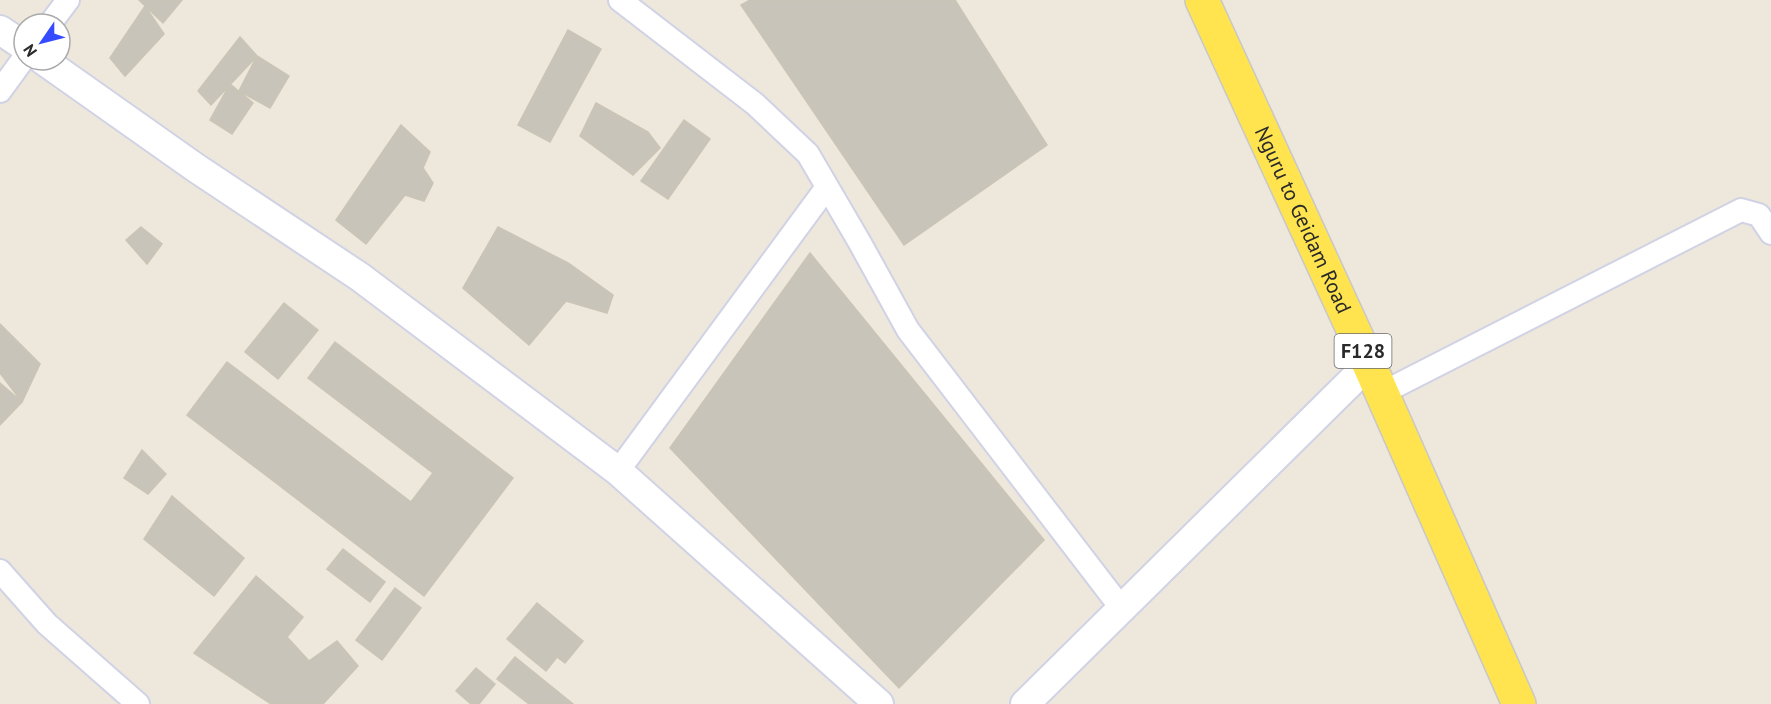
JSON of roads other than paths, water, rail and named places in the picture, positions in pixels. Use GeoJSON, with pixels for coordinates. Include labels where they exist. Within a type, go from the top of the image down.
{"type":"FeatureCollection","features":[{"type":"Feature","properties":{"kind":"main road","name":"Nguru to Geidam Road"},"geometry":{"type":"LineString","coordinates":[[1202,0],[1375,378],[1519,704]]}},
{"type":"Feature","properties":{"kind":"street"},"geometry":{"type":"LineString","coordinates":[[620,0],[755,104],[808,154],[908,330],[1122,609]]}},
{"type":"Feature","properties":{"kind":"street"},"geometry":{"type":"LineString","coordinates":[[0,91],[14,72]]}},
{"type":"Feature","properties":{"kind":"street"},"geometry":{"type":"LineString","coordinates":[[60,72],[195,168],[360,277],[618,471],[879,704]]}},
{"type":"Feature","properties":{"kind":"street"},"geometry":{"type":"LineString","coordinates":[[618,471],[827,187]]}},
{"type":"Feature","properties":{"kind":"street"},"geometry":{"type":"LineString","coordinates":[[1025,704],[1122,609],[1375,378],[1741,210],[1759,214],[1771,233]]}},
{"type":"Feature","properties":{"kind":"street"},"geometry":{"type":"LineString","coordinates":[[0,571],[47,624],[138,704]]}}]}
